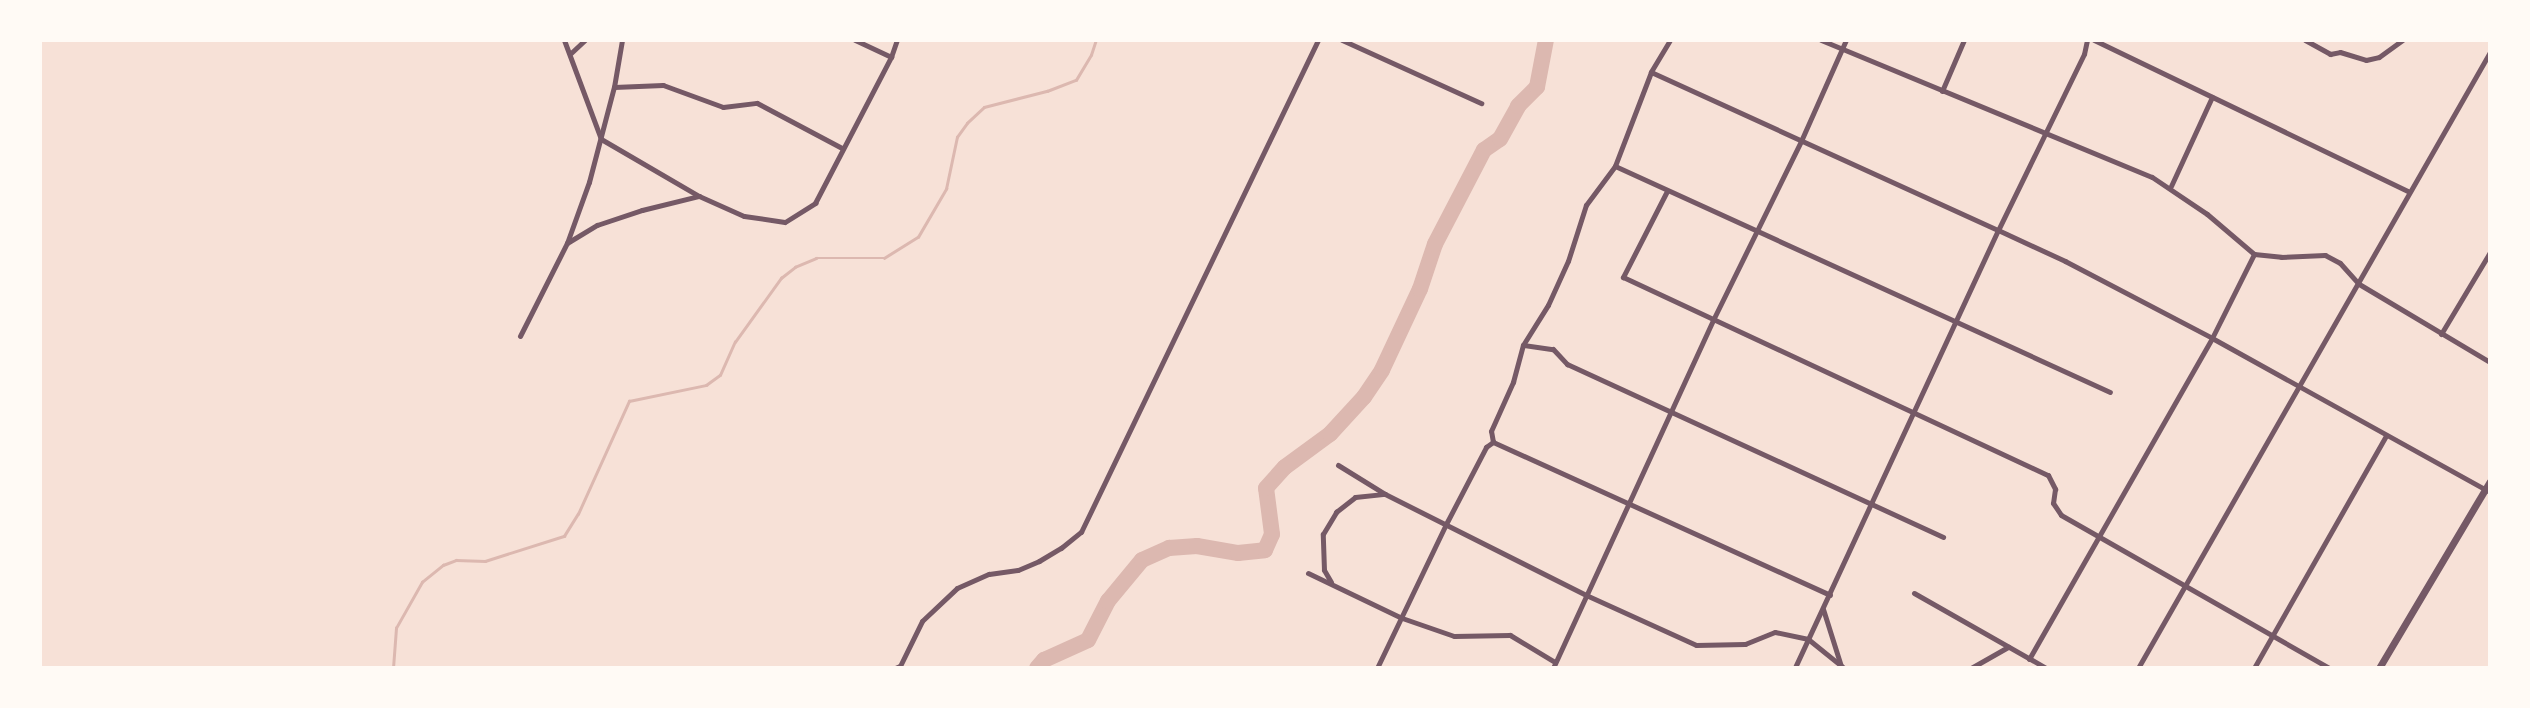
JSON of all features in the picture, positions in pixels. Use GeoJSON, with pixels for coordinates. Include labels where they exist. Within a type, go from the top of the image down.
{"type":"FeatureCollection","features":[{"type":"Feature","properties":{"kind":"street"},"geometry":{"type":"LineString","coordinates":[[564,40],[601,139],[699,196],[744,216],[785,222],[815,204],[891,57],[897,40]]}},
{"type":"Feature","properties":{"kind":"street"},"geometry":{"type":"LineString","coordinates":[[571,53],[585,40]]}},
{"type":"Feature","properties":{"kind":"street"},"geometry":{"type":"LineString","coordinates":[[520,336],[567,243],[601,139],[622,40]]}},
{"type":"Feature","properties":{"kind":"street"},"geometry":{"type":"LineString","coordinates":[[855,40],[891,57]]}},
{"type":"Feature","properties":{"kind":"street"},"geometry":{"type":"LineString","coordinates":[[895,668],[900,666],[922,621],[957,588],[989,574],[1018,570],[1039,561],[1061,548],[1081,531],[1318,40]]}},
{"type":"Feature","properties":{"kind":"street"},"geometry":{"type":"LineString","coordinates":[[1342,40],[1480,103]]}},
{"type":"Feature","properties":{"kind":"street"},"geometry":{"type":"LineString","coordinates":[[1493,442],[1491,430],[1513,382],[1523,345],[1548,304],[1568,261],[1586,205],[1615,166],[1651,72],[1670,40]]}},
{"type":"Feature","properties":{"kind":"street"},"geometry":{"type":"LineString","coordinates":[[1821,40],[2171,187],[2244,242],[2254,254],[2281,257],[2325,256],[2340,263],[2359,285],[2490,362]]}},
{"type":"Feature","properties":{"kind":"street"},"geometry":{"type":"LineString","coordinates":[[1308,573],[1402,618],[1454,636],[1510,635],[1554,665],[1846,40]]}},
{"type":"Feature","properties":{"kind":"street"},"geometry":{"type":"LineString","coordinates":[[1942,91],[1964,40]]}},
{"type":"Feature","properties":{"kind":"street"},"geometry":{"type":"LineString","coordinates":[[1795,668],[1998,230],[2084,54],[2087,40]]}},
{"type":"Feature","properties":{"kind":"street"},"geometry":{"type":"LineString","coordinates":[[2094,40],[2408,191]]}},
{"type":"Feature","properties":{"kind":"street"},"geometry":{"type":"LineString","coordinates":[[2305,40],[2330,54],[2340,52],[2366,60],[2379,57],[2402,40]]}},
{"type":"Feature","properties":{"kind":"street"},"geometry":{"type":"LineString","coordinates":[[2138,668],[2359,285],[2408,191],[2490,52]]}},
{"type":"Feature","properties":{"kind":"street"},"geometry":{"type":"LineString","coordinates":[[1651,72],[2065,261],[2212,338],[2385,437],[2487,490]]}},
{"type":"Feature","properties":{"kind":"street"},"geometry":{"type":"LineString","coordinates":[[614,87],[663,85],[723,107],[757,103],[842,148]]}},
{"type":"Feature","properties":{"kind":"street"},"geometry":{"type":"LineString","coordinates":[[2171,187],[2212,97]]}},
{"type":"Feature","properties":{"kind":"street"},"geometry":{"type":"LineString","coordinates":[[1615,166],[2110,393]]}},
{"type":"Feature","properties":{"kind":"street"},"geometry":{"type":"LineString","coordinates":[[1667,191],[1623,276],[2049,475],[2053,481],[2053,503],[2057,510],[2186,588],[2273,634],[2329,668]]}},
{"type":"Feature","properties":{"kind":"street"},"geometry":{"type":"LineString","coordinates":[[567,243],[597,225],[642,210],[699,196]]}},
{"type":"Feature","properties":{"kind":"street"},"geometry":{"type":"LineString","coordinates":[[2441,334],[2490,252]]}},
{"type":"Feature","properties":{"kind":"street"},"geometry":{"type":"LineString","coordinates":[[2029,659],[2212,338],[2254,254]]}},
{"type":"Feature","properties":{"kind":"street"},"geometry":{"type":"LineString","coordinates":[[1523,345],[1553,349],[1567,364],[1942,537]]}},
{"type":"Feature","properties":{"kind":"street"},"geometry":{"type":"LineString","coordinates":[[2254,668],[2385,437]]}},
{"type":"Feature","properties":{"kind":"street"},"geometry":{"type":"LineString","coordinates":[[1493,442],[1830,595]]}},
{"type":"Feature","properties":{"kind":"street"},"geometry":{"type":"LineString","coordinates":[[1377,668],[1446,524],[1486,447],[1493,442]]}},
{"type":"Feature","properties":{"kind":"street"},"geometry":{"type":"LineString","coordinates":[[1338,465],[1385,494],[1586,595],[1696,645],[1745,644],[1775,632],[1808,639],[1842,667]]}},
{"type":"Feature","properties":{"kind":"street"},"geometry":{"type":"LineString","coordinates":[[2379,668],[2490,481]]}},
{"type":"Feature","properties":{"kind":"street"},"geometry":{"type":"LineString","coordinates":[[1332,584],[1324,570],[1323,534],[1336,512],[1355,497],[1385,494]]}},
{"type":"Feature","properties":{"kind":"street"},"geometry":{"type":"LineString","coordinates":[[1914,593],[2046,668]]}},
{"type":"Feature","properties":{"kind":"street"},"geometry":{"type":"LineString","coordinates":[[1823,609],[1842,667]]}},
{"type":"Feature","properties":{"kind":"street"},"geometry":{"type":"LineString","coordinates":[[1971,668],[2008,647]]}},
{"type":"Feature","properties":{"kind":"waterway"},"geometry":{"type":"LineString","coordinates":[[393,668],[396,628],[422,582],[443,565],[456,560],[485,561],[564,536],[578,514],[629,401],[706,385],[720,375],[735,342],[781,278],[795,267],[816,258],[884,258],[918,237],[946,189],[957,137],[967,123],[984,107],[1047,91],[1076,80],[1091,55],[1096,40]]}},
{"type":"Feature","properties":{"kind":"waterway"},"geometry":{"type":"LineString","coordinates":[[1037,668],[1044,660],[1088,640],[1108,601],[1142,560],[1169,548],[1197,546],[1238,553],[1265,550],[1272,534],[1266,488],[1285,467],[1330,434],[1364,397],[1382,370],[1420,289],[1435,244],[1484,150],[1500,139],[1518,106],[1537,87],[1546,40]]}}]}
